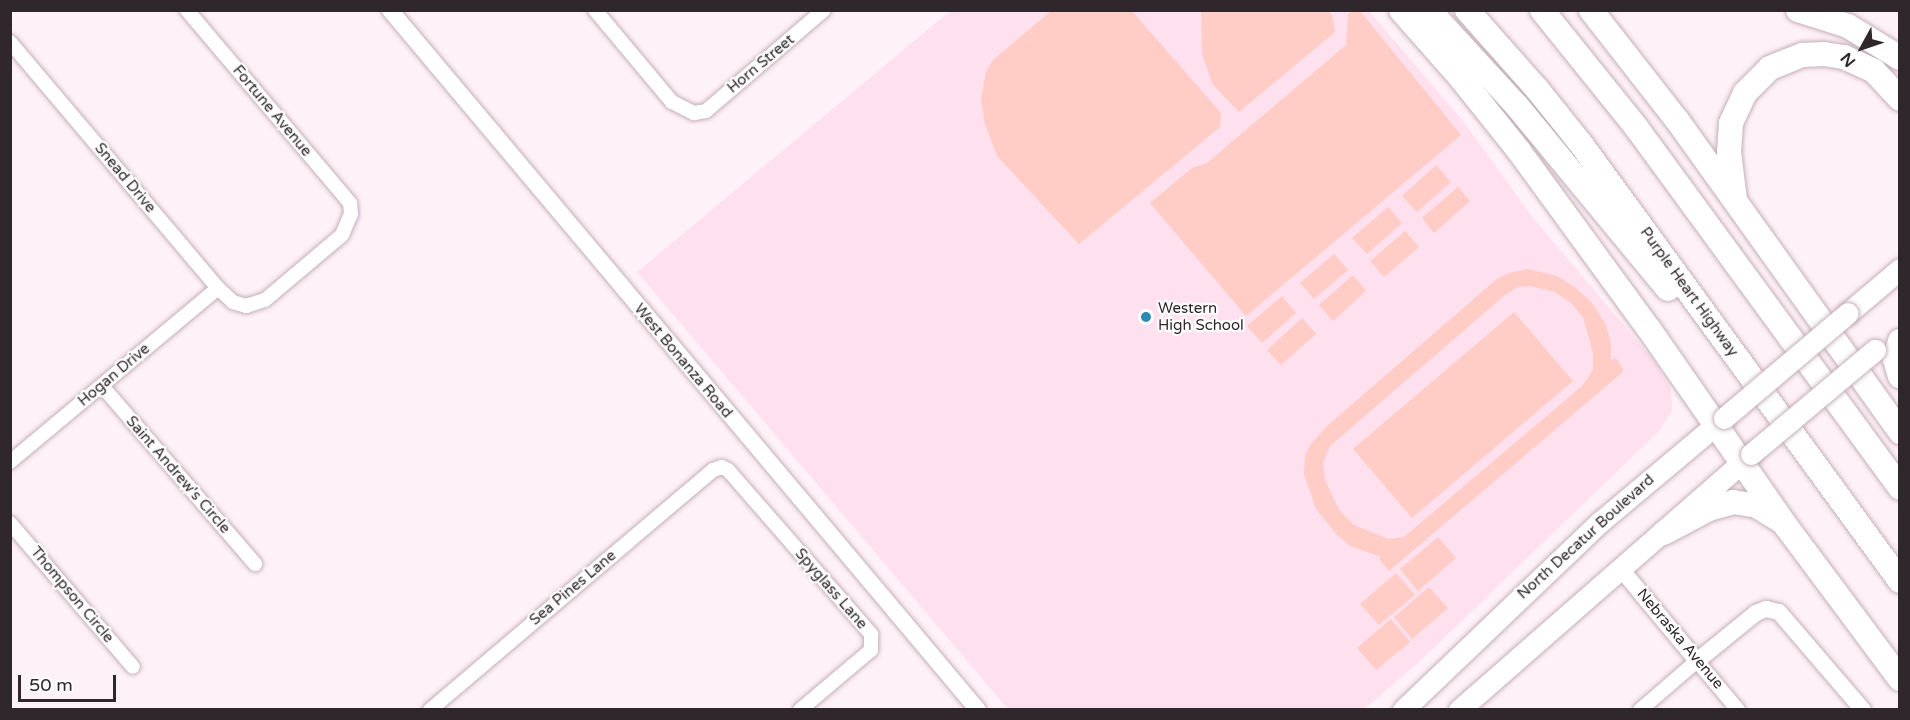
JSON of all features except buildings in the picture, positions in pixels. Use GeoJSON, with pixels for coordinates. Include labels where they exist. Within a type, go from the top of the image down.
{"type":"FeatureCollection","features":[{"type":"Feature","properties":{"kind":"highway"},"geometry":{"type":"LineString","coordinates":[[1401,10],[1460,77],[1519,151],[1720,421],[1746,458],[1786,526],[1899,679]]}},
{"type":"Feature","properties":{"kind":"highway"},"geometry":{"type":"LineString","coordinates":[[1429,10],[1517,106],[1832,488]]}},
{"type":"Feature","properties":{"kind":"highway","name":"Purple Heart Highway"},"geometry":{"type":"LineString","coordinates":[[1467,10],[1574,135],[1899,581]]}},
{"type":"Feature","properties":{"kind":"highway"},"geometry":{"type":"LineString","coordinates":[[1542,10],[1643,136],[1899,488]]}},
{"type":"Feature","properties":{"kind":"highway"},"geometry":{"type":"LineString","coordinates":[[1591,10],[1663,100],[1899,432]]}},
{"type":"Feature","properties":{"kind":"highway"},"geometry":{"type":"LineString","coordinates":[[1798,10],[1848,26],[1899,58]]}},
{"type":"Feature","properties":{"kind":"highway"},"geometry":{"type":"LineString","coordinates":[[1735,203],[1729,152],[1731,123],[1741,98],[1770,68],[1803,55],[1824,54],[1844,57],[1875,72],[1899,99]]}},
{"type":"Feature","properties":{"kind":"highway"},"geometry":{"type":"LineString","coordinates":[[1899,341],[1895,362],[1899,376]]}},
{"type":"Feature","properties":{"kind":"highway"},"geometry":{"type":"LineString","coordinates":[[1664,532],[1709,509],[1733,502],[1764,509],[1786,526]]}},
{"type":"Feature","properties":{"kind":"main road","name":"North Decatur Boulevard"},"geometry":{"type":"LineString","coordinates":[[1403,710],[1584,537],[1899,269]]}},
{"type":"Feature","properties":{"kind":"main road"},"geometry":{"type":"LineString","coordinates":[[1459,710],[1746,458],[1899,331]]}},
{"type":"Feature","properties":{"kind":"street","name":"Fortune Avenue"},"geometry":{"type":"LineString","coordinates":[[188,10],[350,202],[351,214],[342,235],[265,300],[246,306]]}},
{"type":"Feature","properties":{"kind":"street","name":"West Bonanza Road"},"geometry":{"type":"LineString","coordinates":[[390,10],[978,710]]}},
{"type":"Feature","properties":{"kind":"street","name":"Horn Street"},"geometry":{"type":"LineString","coordinates":[[595,10],[672,102],[694,112],[706,111],[824,10]]}},
{"type":"Feature","properties":{"kind":"street","name":"Snead Drive"},"geometry":{"type":"LineString","coordinates":[[10,42],[218,288],[233,302],[246,306]]}},
{"type":"Feature","properties":{"kind":"street","name":"Hogan Drive"},"geometry":{"type":"LineString","coordinates":[[10,462],[218,288]]}},
{"type":"Feature","properties":{"kind":"street","name":"Saint Andrew's Circle"},"geometry":{"type":"LineString","coordinates":[[102,386],[255,564]]}},
{"type":"Feature","properties":{"kind":"street","name":"Spyglass Lane"},"geometry":{"type":"LineString","coordinates":[[717,469],[722,467],[728,470],[871,634],[871,650],[800,710]]}},
{"type":"Feature","properties":{"kind":"street","name":"Sea Pines Lane"},"geometry":{"type":"LineString","coordinates":[[430,710],[717,469]]}},
{"type":"Feature","properties":{"kind":"street","name":"Thompson Circle"},"geometry":{"type":"LineString","coordinates":[[10,523],[133,667]]}},
{"type":"Feature","properties":{"kind":"street","name":"Nebraska Avenue"},"geometry":{"type":"LineString","coordinates":[[1621,569],[1738,710]]}},
{"type":"Feature","properties":{"kind":"street"},"geometry":{"type":"LineString","coordinates":[[1640,710],[1753,614],[1770,609],[1786,617],[1863,709]]}},
{"type":"Feature","properties":{"kind":"shaded area"},"geometry":{"type":"Polygon","coordinates":[[[1353,10],[1360,11],[1461,135],[1246,316],[1150,203],[1192,168],[1207,163],[1346,45],[1348,14],[1353,10]]]}},
{"type":"Feature","properties":{"kind":"shaded area","name":"Western High School"},"geometry":{"type":"Polygon","coordinates":[[[950,11],[1369,11],[1463,121],[1533,218],[1655,362],[1671,389],[1672,411],[1658,432],[1419,662],[1364,709],[1008,709],[637,272],[950,11]]]}},
{"type":"Feature","properties":{"kind":"shaded area"},"geometry":{"type":"Polygon","coordinates":[[[1051,11],[1132,11],[1221,113],[1220,127],[1079,244],[997,156],[985,124],[981,99],[986,72],[993,60],[1051,11]]]}},
{"type":"Feature","properties":{"kind":"shaded area"},"geometry":{"type":"Polygon","coordinates":[[[1201,11],[1328,11],[1332,15],[1335,32],[1239,112],[1213,85],[1202,54],[1201,11]]]}},
{"type":"Feature","properties":{"kind":"shaded area"},"geometry":{"type":"Polygon","coordinates":[[[1436,165],[1451,182],[1417,212],[1402,196],[1436,165]]]}},
{"type":"Feature","properties":{"kind":"shaded area"},"geometry":{"type":"Polygon","coordinates":[[[1458,187],[1470,201],[1434,233],[1422,218],[1458,187]]]}},
{"type":"Feature","properties":{"kind":"shaded area"},"geometry":{"type":"Polygon","coordinates":[[[1388,207],[1402,223],[1367,254],[1352,238],[1388,207]]]}},
{"type":"Feature","properties":{"kind":"shaded area"},"geometry":{"type":"Polygon","coordinates":[[[1405,231],[1419,247],[1384,277],[1370,261],[1405,231]]]}},
{"type":"Feature","properties":{"kind":"shaded area"},"geometry":{"type":"Polygon","coordinates":[[[1334,254],[1348,270],[1314,299],[1300,283],[1334,254]]]}},
{"type":"Feature","properties":{"kind":"shaded area"},"geometry":{"type":"Polygon","coordinates":[[[1528,269],[1557,276],[1576,288],[1592,303],[1606,325],[1611,344],[1611,360],[1616,358],[1624,371],[1389,571],[1379,559],[1381,557],[1350,546],[1338,536],[1316,509],[1304,474],[1305,456],[1310,445],[1327,426],[1498,278],[1528,269]],[[1530,286],[1518,287],[1505,295],[1330,446],[1323,463],[1325,480],[1339,510],[1354,525],[1388,539],[1404,537],[1581,387],[1593,369],[1593,353],[1583,317],[1571,303],[1555,292],[1530,286]]]}},
{"type":"Feature","properties":{"kind":"shaded area"},"geometry":{"type":"Polygon","coordinates":[[[1353,275],[1366,291],[1333,321],[1319,305],[1353,275]]]}},
{"type":"Feature","properties":{"kind":"shaded area"},"geometry":{"type":"Polygon","coordinates":[[[1282,296],[1296,313],[1262,343],[1247,326],[1282,296]]]}},
{"type":"Feature","properties":{"kind":"shaded area"},"geometry":{"type":"Polygon","coordinates":[[[1514,312],[1573,381],[1412,518],[1353,449],[1514,312]]]}},
{"type":"Feature","properties":{"kind":"shaded area"},"geometry":{"type":"Polygon","coordinates":[[[1302,318],[1316,334],[1281,365],[1267,350],[1302,318]]]}},
{"type":"Feature","properties":{"kind":"shaded area"},"geometry":{"type":"Polygon","coordinates":[[[1438,537],[1456,558],[1418,591],[1400,569],[1438,537]]]}},
{"type":"Feature","properties":{"kind":"shaded area"},"geometry":{"type":"Polygon","coordinates":[[[1396,573],[1415,595],[1379,625],[1360,604],[1396,573]]]}},
{"type":"Feature","properties":{"kind":"shaded area"},"geometry":{"type":"Polygon","coordinates":[[[1429,587],[1448,608],[1412,639],[1394,617],[1429,587]]]}},
{"type":"Feature","properties":{"kind":"shaded area"},"geometry":{"type":"Polygon","coordinates":[[[1391,619],[1410,642],[1376,670],[1357,648],[1391,619]]]}},
{"type":"Feature","properties":{"kind":"place","name":"Western High School"},"geometry":{"type":"Point","coordinates":[1146,317]}}]}
